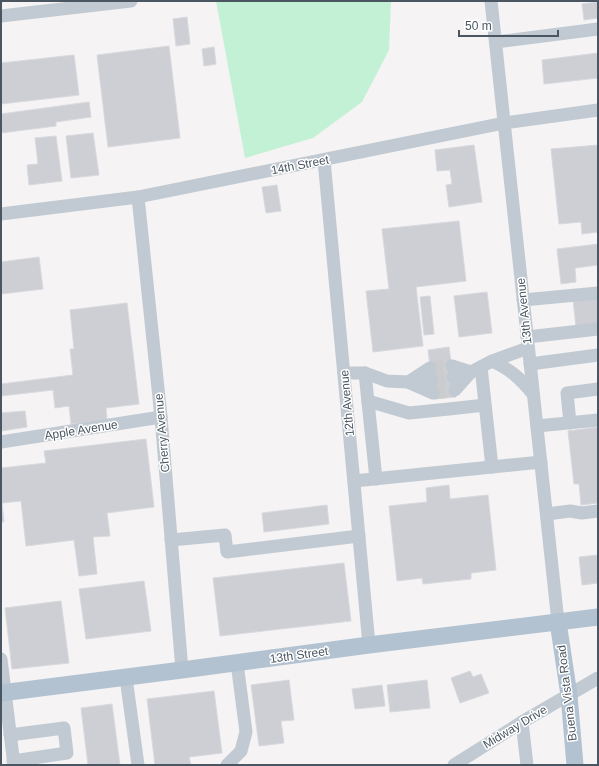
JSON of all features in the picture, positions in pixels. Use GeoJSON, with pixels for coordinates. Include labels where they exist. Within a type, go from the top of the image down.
{"type":"FeatureCollection","features":[{"type":"Feature","properties":{"kind":"main road","name":"13th Street"},"geometry":{"type":"LineString","coordinates":[[3,693],[369,645],[598,617]]}},
{"type":"Feature","properties":{"kind":"main road","name":"Buena Vista Road"},"geometry":{"type":"LineString","coordinates":[[558,622],[569,695],[575,765]]}},
{"type":"Feature","properties":{"kind":"street"},"geometry":{"type":"LineString","coordinates":[[1,16],[131,1]]}},
{"type":"Feature","properties":{"kind":"street","name":"13th Avenue"},"geometry":{"type":"LineString","coordinates":[[491,1],[558,622]]}},
{"type":"Feature","properties":{"kind":"street"},"geometry":{"type":"LineString","coordinates":[[496,42],[598,29]]}},
{"type":"Feature","properties":{"kind":"street","name":"14th Street"},"geometry":{"type":"LineString","coordinates":[[1,214],[138,197],[504,123],[598,110]]}},
{"type":"Feature","properties":{"kind":"street","name":"12th Avenue"},"geometry":{"type":"LineString","coordinates":[[324,160],[369,645]]}},
{"type":"Feature","properties":{"kind":"street","name":"Cherry Avenue"},"geometry":{"type":"LineString","coordinates":[[138,197],[161,417],[182,670]]}},
{"type":"Feature","properties":{"kind":"street"},"geometry":{"type":"LineString","coordinates":[[523,300],[598,293]]}},
{"type":"Feature","properties":{"kind":"street"},"geometry":{"type":"LineString","coordinates":[[476,370],[453,378],[476,370],[528,342],[598,329]]}},
{"type":"Feature","properties":{"kind":"street"},"geometry":{"type":"LineString","coordinates":[[530,364],[598,355]]}},
{"type":"Feature","properties":{"kind":"street"},"geometry":{"type":"LineString","coordinates":[[492,361],[503,366],[521,379],[533,394]]}},
{"type":"Feature","properties":{"kind":"street"},"geometry":{"type":"LineString","coordinates":[[476,370],[485,405],[492,467]]}},
{"type":"Feature","properties":{"kind":"street"},"geometry":{"type":"LineString","coordinates":[[344,373],[365,373],[387,380],[408,382],[432,380],[408,382]]}},
{"type":"Feature","properties":{"kind":"street"},"geometry":{"type":"LineString","coordinates":[[365,373],[376,479]]}},
{"type":"Feature","properties":{"kind":"street"},"geometry":{"type":"LineString","coordinates":[[570,423],[567,392],[598,389]]}},
{"type":"Feature","properties":{"kind":"street"},"geometry":{"type":"LineString","coordinates":[[368,400],[409,413],[485,405]]}},
{"type":"Feature","properties":{"kind":"street","name":"Apple Avenue"},"geometry":{"type":"LineString","coordinates":[[1,442],[161,417]]}},
{"type":"Feature","properties":{"kind":"street"},"geometry":{"type":"LineString","coordinates":[[537,426],[598,420]]}},
{"type":"Feature","properties":{"kind":"street"},"geometry":{"type":"LineString","coordinates":[[354,481],[541,462]]}},
{"type":"Feature","properties":{"kind":"street"},"geometry":{"type":"LineString","coordinates":[[547,514],[570,511],[582,513],[598,511]]}},
{"type":"Feature","properties":{"kind":"street"},"geometry":{"type":"LineString","coordinates":[[171,540],[225,535],[227,552],[359,536]]}},
{"type":"Feature","properties":{"kind":"street"},"geometry":{"type":"LineString","coordinates":[[1,659],[3,693],[14,763],[67,754],[64,728],[10,735]]}},
{"type":"Feature","properties":{"kind":"street"},"geometry":{"type":"LineString","coordinates":[[227,765],[241,751],[246,732],[237,663]]}},
{"type":"Feature","properties":{"kind":"street"},"geometry":{"type":"LineString","coordinates":[[126,678],[138,765]]}},
{"type":"Feature","properties":{"kind":"street","name":"Midway Drive"},"geometry":{"type":"LineString","coordinates":[[454,765],[522,722],[598,678]]}},
{"type":"Feature","properties":{"kind":"street"},"geometry":{"type":"LineString","coordinates":[[522,722],[527,765]]}},
{"type":"Feature","properties":{"kind":"green space"},"geometry":{"type":"Polygon","coordinates":[[[216,1],[391,1],[389,50],[362,102],[313,138],[245,158],[216,1]]]}},
{"type":"Feature","properties":{"kind":"building"},"geometry":{"type":"Polygon","coordinates":[[[598,2],[598,18],[584,20],[582,4],[598,2]]]}},
{"type":"Feature","properties":{"kind":"building"},"geometry":{"type":"Polygon","coordinates":[[[187,17],[190,44],[176,46],[173,19],[187,17]]]}},
{"type":"Feature","properties":{"kind":"building"},"geometry":{"type":"Polygon","coordinates":[[[169,46],[180,138],[108,147],[97,55],[169,46]]]}},
{"type":"Feature","properties":{"kind":"building"},"geometry":{"type":"Polygon","coordinates":[[[214,47],[216,64],[204,66],[202,49],[214,47]]]}},
{"type":"Feature","properties":{"kind":"building"},"geometry":{"type":"Polygon","coordinates":[[[598,53],[598,78],[544,84],[542,60],[598,53]]]}},
{"type":"Feature","properties":{"kind":"building"},"geometry":{"type":"Polygon","coordinates":[[[74,55],[79,95],[1,104],[1,63],[74,55]]]}},
{"type":"Feature","properties":{"kind":"building"},"geometry":{"type":"Polygon","coordinates":[[[89,102],[91,117],[56,122],[56,126],[1,133],[1,114],[89,102]]]}},
{"type":"Feature","properties":{"kind":"building"},"geometry":{"type":"Polygon","coordinates":[[[93,133],[99,175],[71,178],[66,136],[93,133]]]}},
{"type":"Feature","properties":{"kind":"building"},"geometry":{"type":"Polygon","coordinates":[[[56,136],[62,181],[29,185],[27,165],[38,164],[35,138],[56,136]]]}},
{"type":"Feature","properties":{"kind":"building"},"geometry":{"type":"Polygon","coordinates":[[[474,145],[482,202],[449,207],[446,185],[452,184],[450,170],[437,171],[435,150],[474,145]]]}},
{"type":"Feature","properties":{"kind":"building"},"geometry":{"type":"Polygon","coordinates":[[[598,145],[598,232],[582,234],[581,222],[559,224],[551,149],[598,145]]]}},
{"type":"Feature","properties":{"kind":"building"},"geometry":{"type":"Polygon","coordinates":[[[277,185],[281,211],[266,213],[262,187],[277,185]]]}},
{"type":"Feature","properties":{"kind":"building"},"geometry":{"type":"Polygon","coordinates":[[[459,221],[466,281],[416,287],[423,346],[373,352],[366,291],[389,289],[382,229],[459,221]]]}},
{"type":"Feature","properties":{"kind":"building"},"geometry":{"type":"Polygon","coordinates":[[[598,244],[598,265],[575,268],[576,282],[561,284],[557,249],[598,244]]]}},
{"type":"Feature","properties":{"kind":"building"},"geometry":{"type":"Polygon","coordinates":[[[39,257],[43,289],[1,294],[1,262],[39,257]]]}},
{"type":"Feature","properties":{"kind":"building"},"geometry":{"type":"Polygon","coordinates":[[[487,292],[492,333],[459,337],[454,296],[487,292]]]}},
{"type":"Feature","properties":{"kind":"building"},"geometry":{"type":"Polygon","coordinates":[[[430,296],[434,334],[424,335],[420,297],[430,296]]]}},
{"type":"Feature","properties":{"kind":"building"},"geometry":{"type":"Polygon","coordinates":[[[598,297],[598,325],[576,327],[573,300],[598,297]]]}},
{"type":"Feature","properties":{"kind":"building"},"geometry":{"type":"Polygon","coordinates":[[[127,303],[139,404],[106,408],[107,420],[71,424],[69,406],[55,408],[53,390],[1,396],[1,384],[73,375],[70,349],[74,349],[70,310],[127,303]]]}},
{"type":"Feature","properties":{"kind":"building"},"geometry":{"type":"Polygon","coordinates":[[[449,347],[456,397],[434,399],[428,350],[449,347]]]}},
{"type":"Feature","properties":{"kind":"building"},"geometry":{"type":"Polygon","coordinates":[[[25,411],[27,427],[1,431],[1,413],[25,411]]]}},
{"type":"Feature","properties":{"kind":"building"},"geometry":{"type":"Polygon","coordinates":[[[598,427],[598,503],[581,505],[579,484],[574,484],[568,431],[598,427]]]}},
{"type":"Feature","properties":{"kind":"building"},"geometry":{"type":"Polygon","coordinates":[[[146,439],[154,507],[107,513],[110,536],[93,537],[97,574],[79,576],[74,540],[26,546],[21,501],[2,503],[4,522],[1,522],[1,468],[46,463],[44,451],[146,439]]]}},
{"type":"Feature","properties":{"kind":"building"},"geometry":{"type":"Polygon","coordinates":[[[449,485],[450,499],[488,495],[496,570],[471,573],[471,579],[423,584],[422,578],[397,581],[389,506],[427,502],[426,488],[449,485]]]}},
{"type":"Feature","properties":{"kind":"building"},"geometry":{"type":"Polygon","coordinates":[[[327,505],[329,524],[264,532],[262,513],[327,505]]]}},
{"type":"Feature","properties":{"kind":"building"},"geometry":{"type":"Polygon","coordinates":[[[598,555],[598,583],[582,585],[579,557],[598,555]]]}},
{"type":"Feature","properties":{"kind":"building"},"geometry":{"type":"Polygon","coordinates":[[[344,563],[351,621],[220,636],[213,578],[344,563]]]}},
{"type":"Feature","properties":{"kind":"building"},"geometry":{"type":"Polygon","coordinates":[[[144,581],[151,631],[86,639],[79,589],[144,581]]]}},
{"type":"Feature","properties":{"kind":"building"},"geometry":{"type":"Polygon","coordinates":[[[61,601],[69,663],[12,669],[5,608],[61,601]]]}},
{"type":"Feature","properties":{"kind":"building"},"geometry":{"type":"Polygon","coordinates":[[[470,671],[473,677],[481,674],[489,693],[460,703],[451,678],[470,671]]]}},
{"type":"Feature","properties":{"kind":"building"},"geometry":{"type":"Polygon","coordinates":[[[289,680],[294,720],[281,721],[284,743],[259,746],[251,685],[289,680]]]}},
{"type":"Feature","properties":{"kind":"building"},"geometry":{"type":"Polygon","coordinates":[[[427,680],[430,708],[390,712],[387,685],[427,680]]]}},
{"type":"Feature","properties":{"kind":"building"},"geometry":{"type":"Polygon","coordinates":[[[382,685],[385,706],[355,709],[352,689],[382,685]]]}},
{"type":"Feature","properties":{"kind":"building"},"geometry":{"type":"Polygon","coordinates":[[[214,691],[222,753],[189,757],[191,765],[155,765],[147,699],[214,691]]]}},
{"type":"Feature","properties":{"kind":"building"},"geometry":{"type":"Polygon","coordinates":[[[112,704],[120,765],[88,765],[81,708],[112,704]]]}},
{"type":"Feature","properties":{"kind":"tunnel"},"geometry":{"type":"LineString","coordinates":[[430,368],[452,366]]}},
{"type":"Feature","properties":{"kind":"tunnel"},"geometry":{"type":"LineString","coordinates":[[432,380],[453,377]]}},
{"type":"Feature","properties":{"kind":"tunnel"},"geometry":{"type":"LineString","coordinates":[[433,393],[455,390]]}}]}
